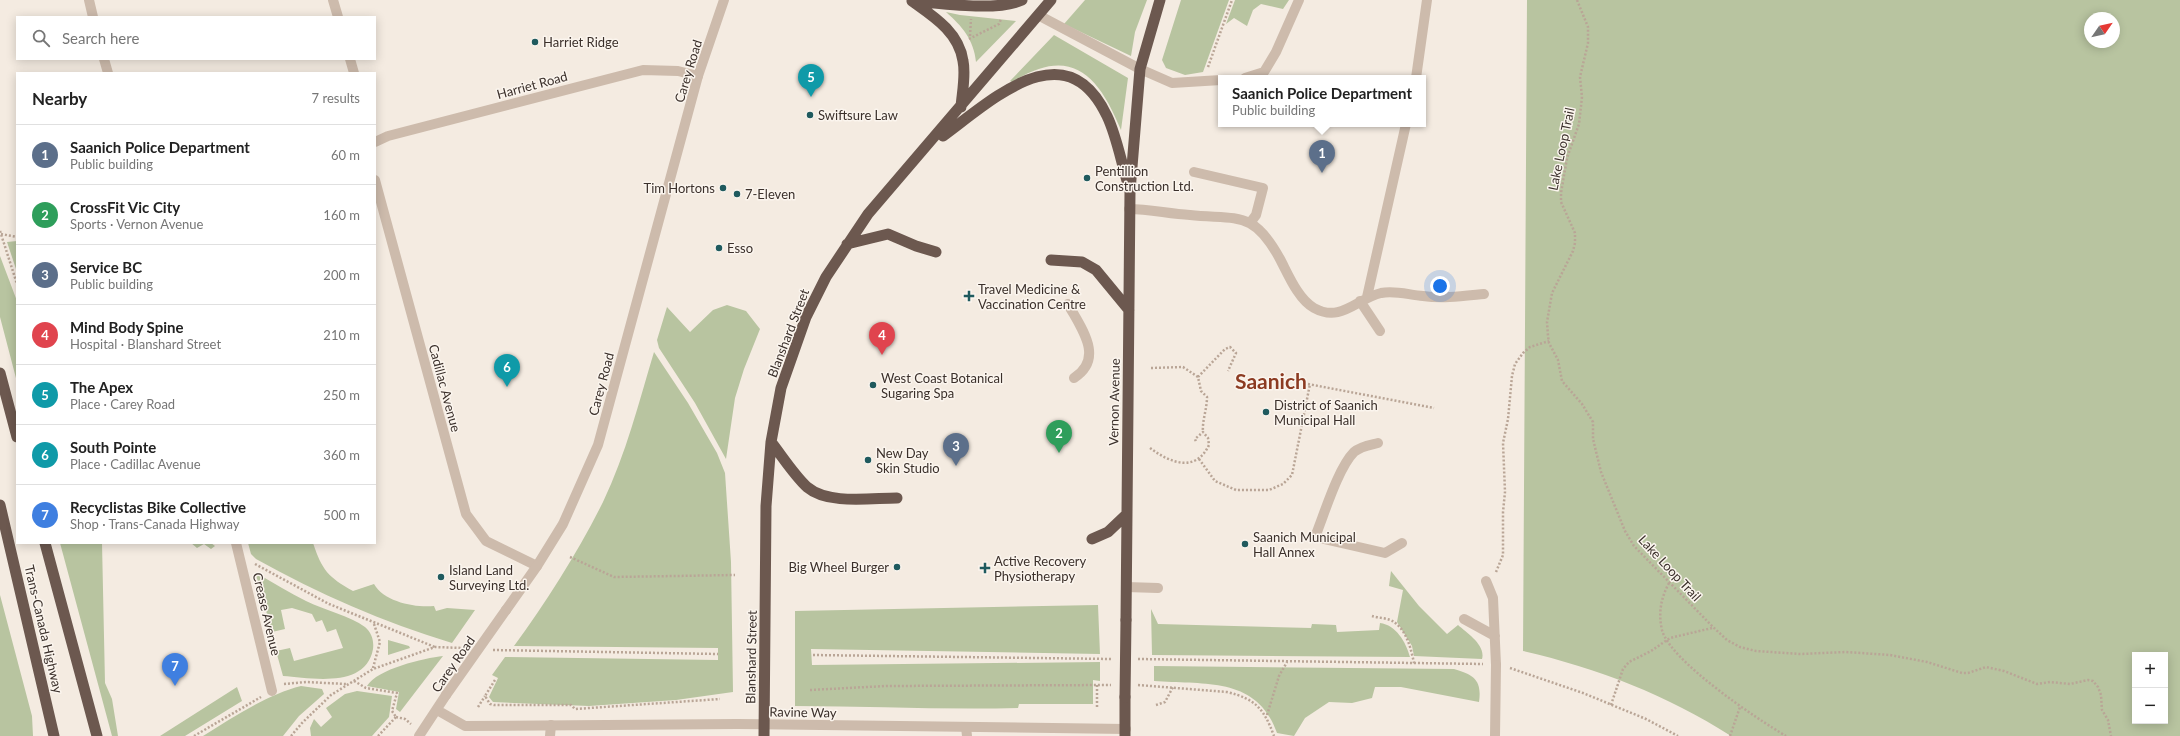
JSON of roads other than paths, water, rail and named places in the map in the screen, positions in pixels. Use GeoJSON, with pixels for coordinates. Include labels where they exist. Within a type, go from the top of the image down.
{"type":"FeatureCollection","features":[{"type":"Feature","properties":{"kind":"highway"},"geometry":{"type":"LineString","coordinates":[[911,0],[1012,5],[1022,0]]}},
{"type":"Feature","properties":{"kind":"highway"},"geometry":{"type":"LineString","coordinates":[[911,0],[944,24],[958,44],[964,60],[961,107]]}},
{"type":"Feature","properties":{"kind":"highway","name":"Blanshard Street"},"geometry":{"type":"LineString","coordinates":[[764,736],[766,506],[771,442],[781,388],[806,317],[826,277],[846,244],[868,214],[1051,0]]}},
{"type":"Feature","properties":{"kind":"highway","name":"Vernon Avenue"},"geometry":{"type":"LineString","coordinates":[[1126,732],[1125,697],[1130,190],[1140,69],[1160,0]]}},
{"type":"Feature","properties":{"kind":"highway"},"geometry":{"type":"LineString","coordinates":[[926,148],[1007,89],[1043,74],[1068,75],[1089,88],[1107,116],[1130,190]]}},
{"type":"Feature","properties":{"kind":"highway"},"geometry":{"type":"LineString","coordinates":[[846,244],[888,234],[916,246],[936,252]]}},
{"type":"Feature","properties":{"kind":"highway"},"geometry":{"type":"LineString","coordinates":[[1051,260],[1082,262],[1096,270],[1129,310]]}},
{"type":"Feature","properties":{"kind":"highway"},"geometry":{"type":"LineString","coordinates":[[0,373],[16,433]]}},
{"type":"Feature","properties":{"kind":"highway"},"geometry":{"type":"LineString","coordinates":[[771,442],[807,487],[819,495],[834,499],[897,498]]}},
{"type":"Feature","properties":{"kind":"highway","name":"Trans-Canada Highway"},"geometry":{"type":"LineString","coordinates":[[0,505],[54,736]]}},
{"type":"Feature","properties":{"kind":"highway"},"geometry":{"type":"LineString","coordinates":[[1092,539],[1108,532],[1127,514]]}},
{"type":"Feature","properties":{"kind":"highway","name":"Trans-Canada Highway"},"geometry":{"type":"LineString","coordinates":[[45,544],[97,736]]}},
{"type":"Feature","properties":{"kind":"street"},"geometry":{"type":"LineString","coordinates":[[89,0],[93,16]]}},
{"type":"Feature","properties":{"kind":"street"},"geometry":{"type":"LineString","coordinates":[[333,0],[338,16]]}},
{"type":"Feature","properties":{"kind":"street","name":"Carey Road"},"geometry":{"type":"LineString","coordinates":[[419,736],[537,566],[563,524],[598,445],[698,76],[724,0]]}},
{"type":"Feature","properties":{"kind":"street"},"geometry":{"type":"LineString","coordinates":[[1254,75],[1264,72],[1276,52],[1299,0]]}},
{"type":"Feature","properties":{"kind":"street"},"geometry":{"type":"LineString","coordinates":[[1416,75],[1427,0]]}},
{"type":"Feature","properties":{"kind":"street"},"geometry":{"type":"LineString","coordinates":[[1038,15],[1140,69],[1172,83],[1218,80]]}},
{"type":"Feature","properties":{"kind":"street"},"geometry":{"type":"LineString","coordinates":[[104,60],[108,72]]}},
{"type":"Feature","properties":{"kind":"street"},"geometry":{"type":"LineString","coordinates":[[350,60],[354,72]]}},
{"type":"Feature","properties":{"kind":"street","name":"Harriet Road"},"geometry":{"type":"LineString","coordinates":[[376,142],[388,136],[643,70],[678,71],[698,76]]}},
{"type":"Feature","properties":{"kind":"street"},"geometry":{"type":"LineString","coordinates":[[1380,331],[1364,299],[1405,127]]}},
{"type":"Feature","properties":{"kind":"street"},"geometry":{"type":"LineString","coordinates":[[1194,172],[1263,188],[1256,215],[1250,223]]}},
{"type":"Feature","properties":{"kind":"street","name":"Cadillac Avenue"},"geometry":{"type":"LineString","coordinates":[[376,184],[466,514],[486,541],[537,566]]}},
{"type":"Feature","properties":{"kind":"street"},"geometry":{"type":"LineString","coordinates":[[1130,208],[1152,209],[1189,215],[1240,218],[1250,223],[1263,233],[1271,244],[1294,285],[1313,308],[1328,313],[1343,312],[1364,299],[1383,292],[1424,296],[1484,294]]}},
{"type":"Feature","properties":{"kind":"street"},"geometry":{"type":"LineString","coordinates":[[1068,304],[1089,340],[1089,361],[1084,372],[1074,378]]}},
{"type":"Feature","properties":{"kind":"street"},"geometry":{"type":"LineString","coordinates":[[1378,443],[1365,446],[1355,451],[1345,464],[1315,538],[1385,553],[1402,543]]}},
{"type":"Feature","properties":{"kind":"street","name":"Crease Avenue"},"geometry":{"type":"LineString","coordinates":[[236,544],[272,691]]}},
{"type":"Feature","properties":{"kind":"street"},"geometry":{"type":"LineString","coordinates":[[1487,582],[1493,598],[1495,636],[1495,736]]}},
{"type":"Feature","properties":{"kind":"street"},"geometry":{"type":"LineString","coordinates":[[1126,587],[1158,588]]}},
{"type":"Feature","properties":{"kind":"street"},"geometry":{"type":"LineString","coordinates":[[1464,619],[1495,636]]}},
{"type":"Feature","properties":{"kind":"street","name":"Ravine Way"},"geometry":{"type":"LineString","coordinates":[[436,710],[465,726],[764,725],[966,732],[1126,732]]}},
{"type":"Feature","properties":{"kind":"street"},"geometry":{"type":"LineString","coordinates":[[550,736],[551,725]]}},
{"type":"Feature","properties":{"kind":"place","name":"Harriet Ridge"},"geometry":{"type":"Point","coordinates":[535,42]}},
{"type":"Feature","properties":{"kind":"place","name":"The Apex"},"geometry":{"type":"Point","coordinates":[811,97]}},
{"type":"Feature","properties":{"kind":"place","name":"Swiftsure Law"},"geometry":{"type":"Point","coordinates":[810,115]}},
{"type":"Feature","properties":{"kind":"place","name":"Saanich Police Department"},"geometry":{"type":"Point","coordinates":[1322,173]}},
{"type":"Feature","properties":{"kind":"place","name":"Pentillion Construction Ltd."},"geometry":{"type":"Point","coordinates":[1087,178]}},
{"type":"Feature","properties":{"kind":"place","name":"Tim Hortons"},"geometry":{"type":"Point","coordinates":[723,188]}},
{"type":"Feature","properties":{"kind":"place","name":"7-Eleven"},"geometry":{"type":"Point","coordinates":[737,194]}},
{"type":"Feature","properties":{"kind":"place","name":"Esso"},"geometry":{"type":"Point","coordinates":[719,248]}},
{"type":"Feature","properties":{"kind":"place","name":"Travel Medicine & Vaccination Centre"},"geometry":{"type":"Point","coordinates":[969,296]}},
{"type":"Feature","properties":{"kind":"place","name":"Mind Body Spine"},"geometry":{"type":"Point","coordinates":[882,355]}},
{"type":"Feature","properties":{"kind":"place","name":"West Coast Botanical Sugaring Spa"},"geometry":{"type":"Point","coordinates":[873,385]}},
{"type":"Feature","properties":{"kind":"place","name":"South Pointe"},"geometry":{"type":"Point","coordinates":[507,387]}},
{"type":"Feature","properties":{"kind":"place","name":"District of Saanich Municipal Hall"},"geometry":{"type":"Point","coordinates":[1266,412]}},
{"type":"Feature","properties":{"kind":"place","name":"CrossFit Vic City"},"geometry":{"type":"Point","coordinates":[1059,453]}},
{"type":"Feature","properties":{"kind":"place","name":"New Day Skin Studio"},"geometry":{"type":"Point","coordinates":[868,460]}},
{"type":"Feature","properties":{"kind":"place","name":"Service BC"},"geometry":{"type":"Point","coordinates":[956,466]}},
{"type":"Feature","properties":{"kind":"place","name":"Saanich Municipal Hall Annex"},"geometry":{"type":"Point","coordinates":[1245,544]}},
{"type":"Feature","properties":{"kind":"place","name":"Big Wheel Burger"},"geometry":{"type":"Point","coordinates":[897,567]}},
{"type":"Feature","properties":{"kind":"place","name":"Active Recovery Physiotherapy"},"geometry":{"type":"Point","coordinates":[985,568]}},
{"type":"Feature","properties":{"kind":"place","name":"Island Land Surveying Ltd."},"geometry":{"type":"Point","coordinates":[441,577]}},
{"type":"Feature","properties":{"kind":"place","name":"Recyclistas Bike Collective"},"geometry":{"type":"Point","coordinates":[175,686]}},
{"type":"Feature","properties":{"kind":"district","name":"Saanich"},"geometry":{"type":"Point","coordinates":[1271,380]}}]}
